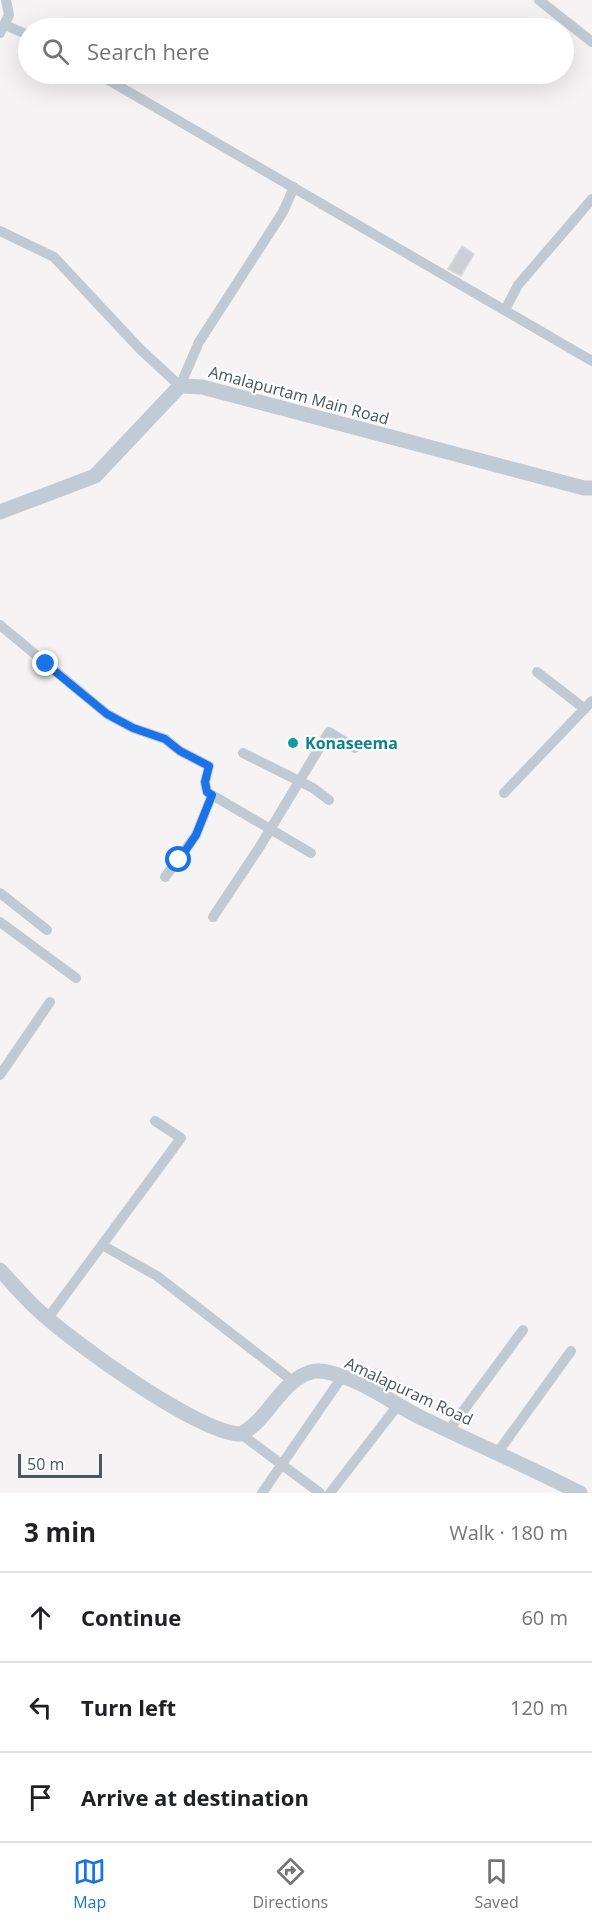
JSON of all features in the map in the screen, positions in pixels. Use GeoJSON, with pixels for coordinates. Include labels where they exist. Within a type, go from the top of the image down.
{"type":"FeatureCollection","features":[{"type":"Feature","properties":{"kind":"street"},"geometry":{"type":"LineString","coordinates":[[6,0],[9,15],[2,29],[18,33]]}},
{"type":"Feature","properties":{"kind":"street"},"geometry":{"type":"LineString","coordinates":[[539,0],[562,18]]}},
{"type":"Feature","properties":{"kind":"street"},"geometry":{"type":"LineString","coordinates":[[574,28],[592,42]]}},
{"type":"Feature","properties":{"kind":"street"},"geometry":{"type":"LineString","coordinates":[[115,84],[592,362]]}},
{"type":"Feature","properties":{"kind":"street"},"geometry":{"type":"LineString","coordinates":[[0,512],[95,476],[180,386],[200,342],[283,212],[294,187]]}},
{"type":"Feature","properties":{"kind":"street"},"geometry":{"type":"LineString","coordinates":[[505,310],[518,285],[592,199]]}},
{"type":"Feature","properties":{"kind":"street"},"geometry":{"type":"LineString","coordinates":[[0,231],[54,258],[140,348],[180,386]]}},
{"type":"Feature","properties":{"kind":"street","name":"Amalapurtam Main Road"},"geometry":{"type":"LineString","coordinates":[[180,386],[202,387],[589,491]]}},
{"type":"Feature","properties":{"kind":"street"},"geometry":{"type":"LineString","coordinates":[[0,625],[107,714],[133,728],[165,739],[180,751],[209,766],[205,782],[207,792],[310,853]]}},
{"type":"Feature","properties":{"kind":"street"},"geometry":{"type":"LineString","coordinates":[[504,793],[588,705],[537,672]]}},
{"type":"Feature","properties":{"kind":"street"},"geometry":{"type":"LineString","coordinates":[[213,917],[259,848],[329,732],[355,748]]}},
{"type":"Feature","properties":{"kind":"street"},"geometry":{"type":"LineString","coordinates":[[243,753],[276,772],[299,781],[329,800]]}},
{"type":"Feature","properties":{"kind":"street"},"geometry":{"type":"LineString","coordinates":[[165,877],[196,835],[212,795]]}},
{"type":"Feature","properties":{"kind":"street"},"geometry":{"type":"LineString","coordinates":[[0,893],[47,930]]}},
{"type":"Feature","properties":{"kind":"street"},"geometry":{"type":"LineString","coordinates":[[0,922],[76,978]]}},
{"type":"Feature","properties":{"kind":"street"},"geometry":{"type":"LineString","coordinates":[[0,1075],[50,1002]]}},
{"type":"Feature","properties":{"kind":"street"},"geometry":{"type":"LineString","coordinates":[[48,1318],[181,1138],[155,1121]]}},
{"type":"Feature","properties":{"kind":"street"},"geometry":{"type":"LineString","coordinates":[[102,1245],[157,1276],[294,1382]]}},
{"type":"Feature","properties":{"kind":"street"},"geometry":{"type":"LineString","coordinates":[[0,1270],[48,1318],[80,1343],[183,1411],[210,1425],[241,1434],[320,1493]]}},
{"type":"Feature","properties":{"kind":"street"},"geometry":{"type":"LineString","coordinates":[[449,1430],[523,1330]]}},
{"type":"Feature","properties":{"kind":"street"},"geometry":{"type":"LineString","coordinates":[[498,1452],[571,1351]]}},
{"type":"Feature","properties":{"kind":"street","name":"Amalapuram Road"},"geometry":{"type":"LineString","coordinates":[[241,1434],[251,1428],[294,1382],[307,1373],[318,1371],[342,1377],[580,1493]]}},
{"type":"Feature","properties":{"kind":"street"},"geometry":{"type":"LineString","coordinates":[[262,1493],[342,1377]]}},
{"type":"Feature","properties":{"kind":"street"},"geometry":{"type":"LineString","coordinates":[[330,1493],[398,1405]]}},
{"type":"Feature","properties":{"kind":"building"},"geometry":{"type":"Polygon","coordinates":[[[462,246],[474,254],[461,276],[448,269],[462,246]]]}},
{"type":"Feature","properties":{"kind":"place","name":"Konaseema"},"geometry":{"type":"Point","coordinates":[293,743]}},
{"type":"Feature","properties":{"kind":"route"},"geometry":{"type":"LineString","coordinates":[[46,664],[107,714],[133,728],[165,739],[180,751],[209,766],[205,782],[207,792],[212,795],[196,835],[179,860]]}}]}
